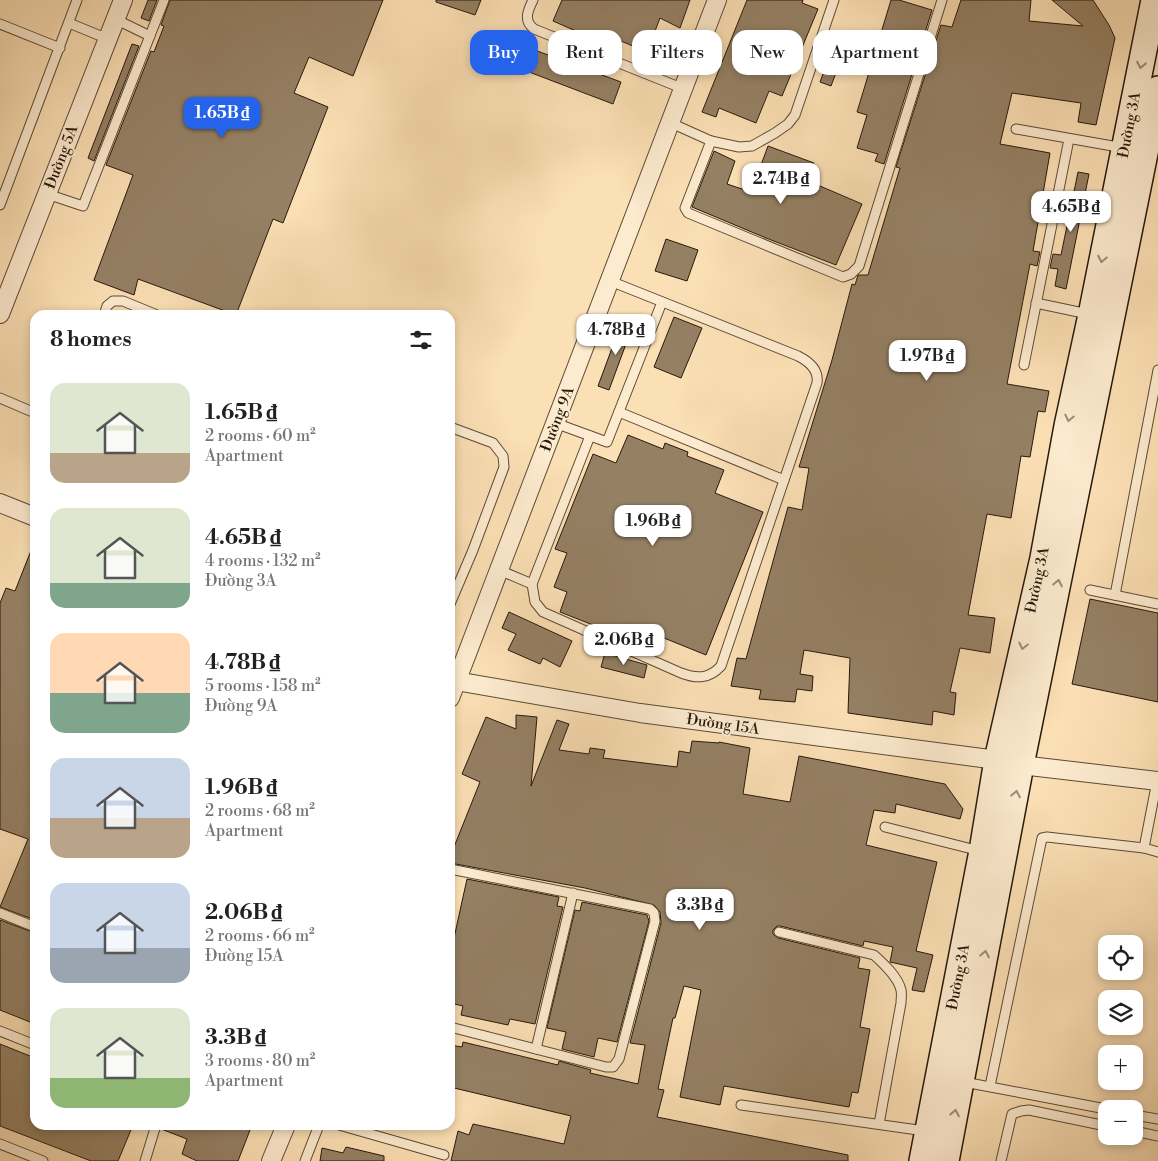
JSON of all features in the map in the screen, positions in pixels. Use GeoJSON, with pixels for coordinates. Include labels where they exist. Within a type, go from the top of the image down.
{"type":"FeatureCollection","features":[{"type":"Feature","properties":{"kind":"street","name":"Đường 5A"},"geometry":{"type":"LineString","coordinates":[[0,314],[123,0]]}},
{"type":"Feature","properties":{"kind":"street","name":"Đường 9A"},"geometry":{"type":"LineString","coordinates":[[455,680],[499,570],[717,0]]}},
{"type":"Feature","properties":{"kind":"street","name":"Đường 3A"},"geometry":{"type":"LineString","coordinates":[[922,1161],[982,851],[997,760],[1043,558],[1067,426],[1154,0]]}},
{"type":"Feature","properties":{"kind":"street","name":"Đường 3A"},"geometry":{"type":"LineString","coordinates":[[946,1161],[1021,765],[1154,126],[1157,96]]}},
{"type":"Feature","properties":{"kind":"street"},"geometry":{"type":"LineString","coordinates":[[0,503],[30,515]]}},
{"type":"Feature","properties":{"kind":"street","name":"Đường 15A"},"geometry":{"type":"LineString","coordinates":[[455,687],[997,760]]}},
{"type":"Feature","properties":{"kind":"street"},"geometry":{"type":"LineString","coordinates":[[997,760],[1021,765],[1157,781]]}},
{"type":"Feature","properties":{"kind":"street"},"geometry":{"type":"LineString","coordinates":[[271,1161],[284,1130]]}},
{"type":"Feature","properties":{"kind":"lane"},"geometry":{"type":"LineString","coordinates":[[47,194],[83,206],[164,0]]}},
{"type":"Feature","properties":{"kind":"lane"},"geometry":{"type":"LineString","coordinates":[[533,0],[527,17],[528,22],[534,29],[684,89]]}},
{"type":"Feature","properties":{"kind":"lane"},"geometry":{"type":"LineString","coordinates":[[671,123],[711,141],[739,147],[752,146],[788,124],[794,115],[834,0]]}},
{"type":"Feature","properties":{"kind":"lane"},"geometry":{"type":"LineString","coordinates":[[711,141],[685,208],[688,213],[843,277],[851,274],[859,266],[942,0]]}},
{"type":"Feature","properties":{"kind":"lane"},"geometry":{"type":"LineString","coordinates":[[0,205],[60,48],[75,1]]}},
{"type":"Feature","properties":{"kind":"lane"},"geometry":{"type":"LineString","coordinates":[[115,19],[150,36]]}},
{"type":"Feature","properties":{"kind":"lane"},"geometry":{"type":"LineString","coordinates":[[69,23],[108,39]]}},
{"type":"Feature","properties":{"kind":"lane"},"geometry":{"type":"LineString","coordinates":[[0,24],[60,48]]}},
{"type":"Feature","properties":{"kind":"lane"},"geometry":{"type":"LineString","coordinates":[[1016,130],[1124,148]]}},
{"type":"Feature","properties":{"kind":"lane"},"geometry":{"type":"LineString","coordinates":[[1024,365],[1068,139]]}},
{"type":"Feature","properties":{"kind":"lane"},"geometry":{"type":"LineString","coordinates":[[590,436],[532,584],[535,602],[543,612],[689,676],[699,678],[709,676],[721,666],[817,383],[817,378],[810,363],[798,356],[610,281]]}},
{"type":"Feature","properties":{"kind":"lane"},"geometry":{"type":"LineString","coordinates":[[106,310],[113,301],[123,301],[145,310]]}},
{"type":"Feature","properties":{"kind":"lane"},"geometry":{"type":"LineString","coordinates":[[555,423],[608,442],[662,302]]}},
{"type":"Feature","properties":{"kind":"lane"},"geometry":{"type":"LineString","coordinates":[[1036,303],[1091,315]]}},
{"type":"Feature","properties":{"kind":"lane"},"geometry":{"type":"LineString","coordinates":[[1115,595],[1158,370]]}},
{"type":"Feature","properties":{"kind":"lane"},"geometry":{"type":"LineString","coordinates":[[0,398],[30,411]]}},
{"type":"Feature","properties":{"kind":"lane"},"geometry":{"type":"LineString","coordinates":[[619,412],[784,480]]}},
{"type":"Feature","properties":{"kind":"lane"},"geometry":{"type":"LineString","coordinates":[[455,429],[492,443],[503,456],[504,468],[455,592]]}},
{"type":"Feature","properties":{"kind":"lane"},"geometry":{"type":"LineString","coordinates":[[499,570],[532,584]]}},
{"type":"Feature","properties":{"kind":"lane"},"geometry":{"type":"LineString","coordinates":[[1090,590],[1158,604]]}},
{"type":"Feature","properties":{"kind":"lane"},"geometry":{"type":"LineString","coordinates":[[1144,848],[1157,781]]}},
{"type":"Feature","properties":{"kind":"lane"},"geometry":{"type":"LineString","coordinates":[[885,827],[982,851]]}},
{"type":"Feature","properties":{"kind":"lane"},"geometry":{"type":"LineString","coordinates":[[990,1086],[1042,838],[1144,848],[1158,852]]}},
{"type":"Feature","properties":{"kind":"lane"},"geometry":{"type":"LineString","coordinates":[[455,870],[573,892],[650,909],[654,913],[655,921],[619,1059],[613,1067],[606,1068],[455,1028]]}},
{"type":"Feature","properties":{"kind":"lane"},"geometry":{"type":"LineString","coordinates":[[536,1049],[573,892]]}},
{"type":"Feature","properties":{"kind":"lane"},"geometry":{"type":"LineString","coordinates":[[0,913],[30,926]]}},
{"type":"Feature","properties":{"kind":"lane"},"geometry":{"type":"LineString","coordinates":[[779,932],[874,955],[897,981],[901,990],[901,1003],[879,1124]]}},
{"type":"Feature","properties":{"kind":"lane"},"geometry":{"type":"LineString","coordinates":[[0,1031],[30,1043]]}},
{"type":"Feature","properties":{"kind":"lane"},"geometry":{"type":"LineString","coordinates":[[961,1081],[1098,1107]]}},
{"type":"Feature","properties":{"kind":"lane"},"geometry":{"type":"LineString","coordinates":[[740,1104],[928,1131]]}},
{"type":"Feature","properties":{"kind":"lane"},"geometry":{"type":"LineString","coordinates":[[1001,1161],[1012,1114],[1029,1110],[1098,1124]]}},
{"type":"Feature","properties":{"kind":"lane"},"geometry":{"type":"LineString","coordinates":[[1143,1117],[1158,1120]]}},
{"type":"Feature","properties":{"kind":"lane"},"geometry":{"type":"LineString","coordinates":[[145,1161],[154,1130]]}},
{"type":"Feature","properties":{"kind":"lane"},"geometry":{"type":"LineString","coordinates":[[306,1161],[317,1130]]}},
{"type":"Feature","properties":{"kind":"lane"},"geometry":{"type":"LineString","coordinates":[[356,1130],[444,1155]]}},
{"type":"Feature","properties":{"kind":"lane"},"geometry":{"type":"LineString","coordinates":[[1143,1133],[1158,1136]]}},
{"type":"Feature","properties":{"kind":"lane"},"geometry":{"type":"LineString","coordinates":[[0,1144],[43,1161]]}},
{"type":"Feature","properties":{"kind":"building"},"geometry":{"type":"Polygon","coordinates":[[[148,0],[157,0],[149,21],[141,18],[148,0]]]}},
{"type":"Feature","properties":{"kind":"building"},"geometry":{"type":"Polygon","coordinates":[[[170,0],[383,0],[353,76],[309,57],[294,93],[328,107],[283,223],[273,219],[238,310],[222,310],[138,279],[134,295],[94,280],[133,175],[106,165],[151,51],[154,52],[164,26],[161,25],[170,0]]]}},
{"type":"Feature","properties":{"kind":"building"},"geometry":{"type":"Polygon","coordinates":[[[436,0],[481,0],[475,15],[436,2],[436,0]]]}},
{"type":"Feature","properties":{"kind":"building"},"geometry":{"type":"Polygon","coordinates":[[[562,0],[690,0],[680,28],[660,18],[655,30],[632,30],[632,46],[622,41],[622,30],[574,30],[553,21],[562,0]]]}},
{"type":"Feature","properties":{"kind":"building"},"geometry":{"type":"Polygon","coordinates":[[[747,0],[803,0],[802,3],[818,9],[803,45],[803,30],[735,30],[747,0]]]}},
{"type":"Feature","properties":{"kind":"building"},"geometry":{"type":"Polygon","coordinates":[[[891,0],[899,0],[932,10],[926,30],[882,30],[891,0]]]}},
{"type":"Feature","properties":{"kind":"building"},"geometry":{"type":"Polygon","coordinates":[[[961,0],[1031,0],[1029,21],[1083,26],[1052,0],[1093,0],[1115,38],[1096,125],[1078,122],[1081,103],[1012,93],[1000,144],[1050,153],[1033,251],[1040,252],[1037,266],[1030,264],[1007,384],[1049,391],[1045,412],[1038,411],[1030,457],[1021,456],[1011,518],[987,514],[968,615],[995,618],[990,653],[960,648],[950,692],[956,693],[954,715],[933,711],[932,725],[848,713],[850,658],[804,650],[800,674],[813,676],[812,691],[797,689],[795,702],[759,699],[761,690],[731,686],[737,658],[746,659],[788,507],[802,510],[809,468],[799,467],[832,360],[852,284],[855,285],[858,275],[868,275],[900,168],[896,167],[925,75],[937,75],[937,38],[941,25],[952,27],[961,0]]]}},
{"type":"Feature","properties":{"kind":"building"},"geometry":{"type":"Polygon","coordinates":[[[732,37],[732,75],[791,75],[782,96],[769,91],[756,123],[719,108],[716,117],[702,112],[717,75],[722,75],[722,62],[732,37]]]}},
{"type":"Feature","properties":{"kind":"building"},"geometry":{"type":"Polygon","coordinates":[[[132,44],[139,46],[94,161],[88,158],[132,44]]]}},
{"type":"Feature","properties":{"kind":"building"},"geometry":{"type":"Polygon","coordinates":[[[538,51],[548,55],[548,75],[602,75],[621,82],[613,104],[537,75],[538,51]]]}},
{"type":"Feature","properties":{"kind":"building"},"geometry":{"type":"Polygon","coordinates":[[[823,75],[835,75],[831,86],[820,82],[823,75]]]}},
{"type":"Feature","properties":{"kind":"building"},"geometry":{"type":"Polygon","coordinates":[[[868,75],[912,75],[884,164],[875,161],[878,154],[857,148],[867,115],[857,112],[868,75]]]}},
{"type":"Feature","properties":{"kind":"building"},"geometry":{"type":"Polygon","coordinates":[[[768,146],[814,163],[806,180],[862,204],[836,265],[692,207],[714,151],[735,161],[727,184],[751,192],[768,146]]]}},
{"type":"Feature","properties":{"kind":"building"},"geometry":{"type":"Polygon","coordinates":[[[1078,172],[1089,174],[1066,289],[1055,286],[1058,269],[1050,268],[1053,254],[1061,255],[1078,172]]]}},
{"type":"Feature","properties":{"kind":"building"},"geometry":{"type":"Polygon","coordinates":[[[666,239],[698,250],[687,281],[655,271],[666,239]]]}},
{"type":"Feature","properties":{"kind":"building"},"geometry":{"type":"Polygon","coordinates":[[[674,317],[702,328],[681,378],[654,367],[674,317]]]}},
{"type":"Feature","properties":{"kind":"building"},"geometry":{"type":"Polygon","coordinates":[[[622,321],[633,325],[609,390],[598,386],[622,321]]]}},
{"type":"Feature","properties":{"kind":"building"},"geometry":{"type":"Polygon","coordinates":[[[628,435],[663,449],[665,443],[688,452],[687,456],[724,470],[715,493],[763,512],[706,655],[659,636],[654,649],[560,612],[567,592],[554,587],[567,553],[555,549],[593,454],[616,463],[628,435]]]}},
{"type":"Feature","properties":{"kind":"building"},"geometry":{"type":"Polygon","coordinates":[[[30,553],[30,918],[0,907],[28,839],[0,829],[0,603],[6,588],[15,591],[30,553]]]}},
{"type":"Feature","properties":{"kind":"building"},"geometry":{"type":"Polygon","coordinates":[[[1090,599],[1158,613],[1158,702],[1072,684],[1090,599]]]}},
{"type":"Feature","properties":{"kind":"building"},"geometry":{"type":"Polygon","coordinates":[[[509,612],[572,641],[560,667],[543,658],[540,664],[508,650],[516,634],[502,628],[509,612]]]}},
{"type":"Feature","properties":{"kind":"building"},"geometry":{"type":"Polygon","coordinates":[[[605,653],[647,665],[644,678],[601,667],[605,653]]]}},
{"type":"Feature","properties":{"kind":"building"},"geometry":{"type":"Polygon","coordinates":[[[516,715],[537,717],[531,786],[557,720],[569,724],[559,750],[589,754],[590,748],[605,750],[603,758],[677,767],[679,751],[690,753],[692,741],[719,742],[750,748],[743,794],[790,802],[799,756],[945,784],[963,809],[960,819],[896,804],[895,813],[874,810],[866,845],[937,862],[916,951],[933,955],[924,992],[912,990],[917,968],[890,962],[893,947],[864,941],[863,946],[780,926],[773,930],[773,934],[778,938],[860,958],[858,968],[870,970],[860,1027],[870,1029],[858,1093],[852,1092],[849,1107],[724,1086],[720,1105],[680,1097],[701,990],[684,986],[675,1018],[673,1018],[658,1089],[664,1090],[657,1117],[848,1155],[848,1161],[451,1161],[458,1131],[469,1135],[473,1124],[564,1144],[571,1116],[455,1088],[455,1046],[462,1047],[463,1042],[558,1065],[559,1061],[591,1070],[590,1073],[638,1084],[645,1045],[630,1043],[661,923],[660,912],[654,905],[585,888],[455,864],[455,844],[480,782],[462,774],[486,717],[516,729],[516,715]]]}},
{"type":"Feature","properties":{"kind":"building"},"geometry":{"type":"Polygon","coordinates":[[[467,879],[559,897],[557,906],[563,907],[535,1024],[510,1019],[508,1025],[461,1015],[463,1006],[455,1004],[455,933],[467,879]]]}},
{"type":"Feature","properties":{"kind":"building"},"geometry":{"type":"Polygon","coordinates":[[[582,902],[647,915],[649,921],[617,1042],[598,1038],[594,1057],[562,1049],[566,1032],[547,1028],[575,910],[580,911],[582,902]]]}},
{"type":"Feature","properties":{"kind":"building"},"geometry":{"type":"Polygon","coordinates":[[[0,920],[30,931],[30,1022],[0,1010],[0,920]]]}},
{"type":"Feature","properties":{"kind":"building"},"geometry":{"type":"Polygon","coordinates":[[[0,1044],[30,1056],[30,1130],[131,1130],[118,1161],[91,1161],[0,1126],[0,1044]]]}},
{"type":"Feature","properties":{"kind":"building"},"geometry":{"type":"Polygon","coordinates":[[[164,1130],[250,1130],[238,1161],[197,1161],[182,1154],[187,1139],[164,1130]]]}},
{"type":"Feature","properties":{"kind":"building"},"geometry":{"type":"Polygon","coordinates":[[[346,1147],[384,1156],[384,1161],[320,1161],[322,1148],[343,1153],[346,1147]]]}}]}
